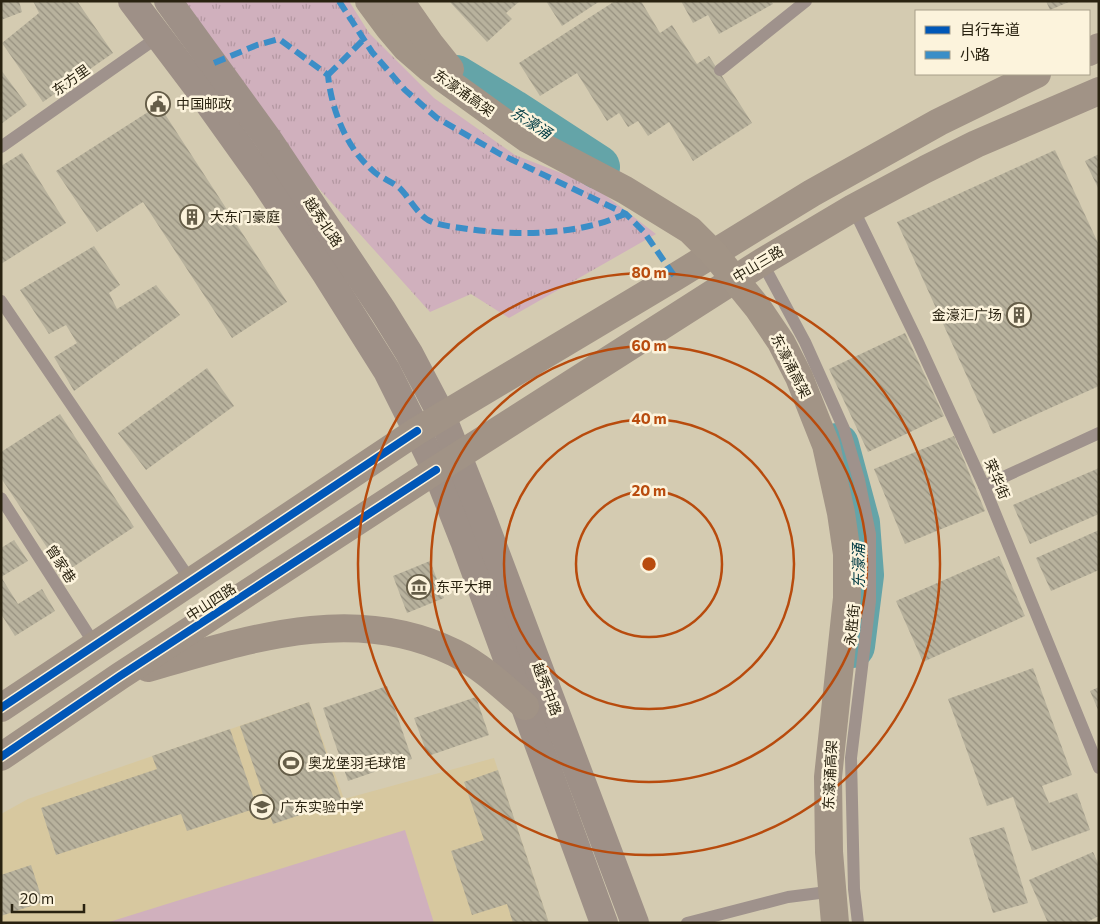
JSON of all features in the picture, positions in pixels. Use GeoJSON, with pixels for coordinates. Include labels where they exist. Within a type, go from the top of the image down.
{"type":"FeatureCollection","features":[{"type":"Feature","properties":{"kind":"highway","name":"东濠涌高架"},"geometry":{"type":"LineString","coordinates":[[369,1],[406,48],[429,68],[526,138],[625,190],[690,230],[721,261],[758,308],[781,342],[799,377],[826,445],[841,513],[847,554],[847,605],[828,777],[829,852],[837,923]]}},
{"type":"Feature","properties":{"kind":"highway","name":"东濠涌高架"},"geometry":{"type":"LineString","coordinates":[[400,1],[430,44],[455,74],[469,86],[508,115],[538,133],[610,168],[642,187],[692,227],[714,249],[748,291],[770,321],[799,371],[826,442],[841,500],[848,540],[850,604],[835,725],[831,776],[837,923]]}},
{"type":"Feature","properties":{"kind":"main road","name":"越秀北路"},"geometry":{"type":"LineString","coordinates":[[132,1],[197,87],[316,258],[386,371],[418,431],[436,470]]}},
{"type":"Feature","properties":{"kind":"main road","name":"越秀北路"},"geometry":{"type":"LineString","coordinates":[[168,1],[262,131],[383,311],[409,353],[442,416],[459,455]]}},
{"type":"Feature","properties":{"kind":"main road"},"geometry":{"type":"LineString","coordinates":[[418,431],[692,267],[745,233],[898,144],[982,100],[1036,75]]}},
{"type":"Feature","properties":{"kind":"main road","name":"中山三路"},"geometry":{"type":"LineString","coordinates":[[436,470],[712,293],[853,208],[976,144],[1099,91]]}},
{"type":"Feature","properties":{"kind":"main road","name":"中山四路"},"geometry":{"type":"LineString","coordinates":[[1,708],[418,431]]}},
{"type":"Feature","properties":{"kind":"main road","name":"越秀中路"},"geometry":{"type":"LineString","coordinates":[[459,455],[635,923]]}},
{"type":"Feature","properties":{"kind":"main road","name":"中山四路"},"geometry":{"type":"LineString","coordinates":[[1,757],[120,676],[436,470]]}},
{"type":"Feature","properties":{"kind":"main road","name":"越秀中路"},"geometry":{"type":"LineString","coordinates":[[436,470],[464,540],[604,923]]}},
{"type":"Feature","properties":{"kind":"main road"},"geometry":{"type":"LineString","coordinates":[[120,676],[237,642],[324,628],[368,628],[404,634],[430,642],[456,654],[480,668],[525,706]]}},
{"type":"Feature","properties":{"kind":"lane"},"geometry":{"type":"LineString","coordinates":[[720,70],[806,1]]}},
{"type":"Feature","properties":{"kind":"lane","name":"东方里"},"geometry":{"type":"LineString","coordinates":[[1,148],[158,37]]}},
{"type":"Feature","properties":{"kind":"lane","name":"荣华街"},"geometry":{"type":"LineString","coordinates":[[853,208],[918,342],[984,486],[1099,768]]}},
{"type":"Feature","properties":{"kind":"lane","name":"永胜街"},"geometry":{"type":"LineString","coordinates":[[762,262],[805,342],[844,429],[859,480],[870,534],[870,601],[851,758],[851,889],[858,923]]}},
{"type":"Feature","properties":{"kind":"lane"},"geometry":{"type":"LineString","coordinates":[[1,301],[191,581]]}},
{"type":"Feature","properties":{"kind":"lane"},"geometry":{"type":"LineString","coordinates":[[984,486],[1099,433]]}},
{"type":"Feature","properties":{"kind":"lane","name":"曾家巷"},"geometry":{"type":"LineString","coordinates":[[1,498],[95,645]]}},
{"type":"Feature","properties":{"kind":"lane"},"geometry":{"type":"LineString","coordinates":[[687,923],[788,898],[851,889]]}},
{"type":"Feature","properties":{"kind":"shaded area","name":"广东实验中学"},"geometry":{"type":"Polygon","coordinates":[[[309,702],[344,799],[494,758],[549,923],[1,923],[1,814],[28,799],[309,702]]]}},
{"type":"Feature","properties":{"kind":"green space"},"geometry":{"type":"Polygon","coordinates":[[[173,1],[349,1],[369,33],[434,98],[515,155],[592,185],[656,234],[509,318],[471,294],[430,312],[304,172],[173,1]]]}},
{"type":"Feature","properties":{"kind":"green space"},"geometry":{"type":"Polygon","coordinates":[[[405,830],[434,923],[106,923],[405,830]]]}},
{"type":"Feature","properties":{"kind":"building"},"geometry":{"type":"Polygon","coordinates":[[[1,1],[19,1],[22,12],[1,20],[1,1]]]}},
{"type":"Feature","properties":{"kind":"building"},"geometry":{"type":"Polygon","coordinates":[[[33,1],[77,1],[113,53],[43,102],[2,43],[39,13],[33,1]]]}},
{"type":"Feature","properties":{"kind":"building"},"geometry":{"type":"Polygon","coordinates":[[[449,1],[520,1],[506,13],[512,19],[487,42],[449,1]]]}},
{"type":"Feature","properties":{"kind":"building"},"geometry":{"type":"Polygon","coordinates":[[[546,1],[600,1],[562,26],[546,1]]]}},
{"type":"Feature","properties":{"kind":"building"},"geometry":{"type":"Polygon","coordinates":[[[615,1],[641,1],[660,33],[672,25],[697,64],[709,56],[752,123],[693,161],[669,122],[648,136],[638,121],[628,127],[619,113],[607,121],[577,73],[540,96],[519,63],[615,1]]]}},
{"type":"Feature","properties":{"kind":"building"},"geometry":{"type":"Polygon","coordinates":[[[681,1],[771,1],[773,4],[719,34],[708,15],[693,23],[681,1]]]}},
{"type":"Feature","properties":{"kind":"building"},"geometry":{"type":"Polygon","coordinates":[[[1046,1],[1071,1],[1050,10],[1046,1]]]}},
{"type":"Feature","properties":{"kind":"building"},"geometry":{"type":"Polygon","coordinates":[[[1,70],[27,105],[1,124],[1,70]]]}},
{"type":"Feature","properties":{"kind":"building","name":"大东门豪庭"},"geometry":{"type":"Polygon","coordinates":[[[159,105],[287,302],[232,338],[143,202],[97,232],[56,171],[159,105]]]}},
{"type":"Feature","properties":{"kind":"building","name":"金濠汇广场"},"geometry":{"type":"Polygon","coordinates":[[[1055,150],[1099,245],[1099,386],[993,434],[897,222],[1055,150]]]}},
{"type":"Feature","properties":{"kind":"building"},"geometry":{"type":"Polygon","coordinates":[[[22,153],[66,223],[1,264],[1,166],[22,153]]]}},
{"type":"Feature","properties":{"kind":"building"},"geometry":{"type":"Polygon","coordinates":[[[1099,154],[1099,190],[1085,161],[1099,154]]]}},
{"type":"Feature","properties":{"kind":"building"},"geometry":{"type":"Polygon","coordinates":[[[94,246],[120,285],[109,293],[117,309],[156,285],[180,315],[74,391],[54,357],[77,343],[66,325],[49,334],[20,290],[94,246]]]}},
{"type":"Feature","properties":{"kind":"building"},"geometry":{"type":"Polygon","coordinates":[[[905,333],[944,416],[868,452],[829,369],[905,333]]]}},
{"type":"Feature","properties":{"kind":"building"},"geometry":{"type":"Polygon","coordinates":[[[207,368],[234,406],[146,470],[118,433],[207,368]]]}},
{"type":"Feature","properties":{"kind":"building"},"geometry":{"type":"Polygon","coordinates":[[[60,414],[134,527],[64,573],[1,478],[1,452],[60,414]]]}},
{"type":"Feature","properties":{"kind":"building"},"geometry":{"type":"Polygon","coordinates":[[[954,436],[985,511],[905,544],[874,469],[954,436]]]}},
{"type":"Feature","properties":{"kind":"building"},"geometry":{"type":"Polygon","coordinates":[[[1099,468],[1099,514],[1030,544],[1013,505],[1099,468]]]}},
{"type":"Feature","properties":{"kind":"building"},"geometry":{"type":"Polygon","coordinates":[[[1099,530],[1099,570],[1051,591],[1036,558],[1099,530]]]}},
{"type":"Feature","properties":{"kind":"building"},"geometry":{"type":"Polygon","coordinates":[[[14,540],[28,561],[1,577],[1,548],[14,540]]]}},
{"type":"Feature","properties":{"kind":"building"},"geometry":{"type":"Polygon","coordinates":[[[999,556],[1025,616],[923,662],[896,601],[999,556]]]}},
{"type":"Feature","properties":{"kind":"building","name":"东平大押"},"geometry":{"type":"Polygon","coordinates":[[[430,561],[444,598],[407,613],[393,576],[430,561]]]}},
{"type":"Feature","properties":{"kind":"building"},"geometry":{"type":"Polygon","coordinates":[[[1,577],[18,604],[42,589],[55,611],[15,636],[1,614],[1,577]]]}},
{"type":"Feature","properties":{"kind":"building"},"geometry":{"type":"Polygon","coordinates":[[[1033,668],[1072,775],[1042,786],[1049,803],[1077,793],[1090,830],[1032,851],[1013,797],[987,806],[948,699],[1033,668]]]}},
{"type":"Feature","properties":{"kind":"building"},"geometry":{"type":"Polygon","coordinates":[[[387,686],[412,759],[348,781],[323,708],[387,686]]]}},
{"type":"Feature","properties":{"kind":"building"},"geometry":{"type":"Polygon","coordinates":[[[1099,687],[1099,712],[1090,691],[1099,687]]]}},
{"type":"Feature","properties":{"kind":"building"},"geometry":{"type":"Polygon","coordinates":[[[476,697],[489,735],[428,756],[414,718],[476,697]]]}},
{"type":"Feature","properties":{"kind":"building","name":"奥龙堡羽毛球馆"},"geometry":{"type":"Polygon","coordinates":[[[309,702],[342,801],[273,824],[240,726],[309,702]]]}},
{"type":"Feature","properties":{"kind":"building"},"geometry":{"type":"Polygon","coordinates":[[[230,729],[257,808],[187,831],[181,814],[56,855],[41,808],[157,769],[152,756],[230,729]]]}},
{"type":"Feature","properties":{"kind":"building"},"geometry":{"type":"Polygon","coordinates":[[[498,770],[549,923],[513,923],[507,904],[472,915],[451,851],[484,840],[464,782],[498,770]]]}},
{"type":"Feature","properties":{"kind":"building"},"geometry":{"type":"Polygon","coordinates":[[[1004,827],[1028,903],[993,913],[969,838],[1004,827]]]}},
{"type":"Feature","properties":{"kind":"building"},"geometry":{"type":"Polygon","coordinates":[[[1093,852],[1099,865],[1099,916],[1085,923],[1048,923],[1029,880],[1093,852]]]}},
{"type":"Feature","properties":{"kind":"building"},"geometry":{"type":"Polygon","coordinates":[[[31,865],[43,902],[1,916],[1,875],[31,865]]]}},
{"type":"Feature","properties":{"kind":"waterway","name":"东濠涌"},"geometry":{"type":"LineString","coordinates":[[456,77],[598,167]]}},
{"type":"Feature","properties":{"kind":"waterway","name":"东濠涌"},"geometry":{"type":"LineString","coordinates":[[837,445],[858,523],[862,575],[853,646]]}},
{"type":"Feature","properties":{"kind":"marked path"},"geometry":{"type":"LineString","coordinates":[[339,1],[372,52],[405,90],[437,118],[500,154],[626,214],[644,232],[675,277]]}},
{"type":"Feature","properties":{"kind":"marked path"},"geometry":{"type":"LineString","coordinates":[[214,63],[257,45],[279,39],[328,75],[332,100],[341,125],[346,137],[360,158],[379,176],[400,189],[419,213],[432,222],[484,231],[533,233],[581,228],[626,214]]}},
{"type":"Feature","properties":{"kind":"marked path"},"geometry":{"type":"LineString","coordinates":[[328,75],[363,40]]}},
{"type":"Feature","properties":{"kind":"cycle path"},"geometry":{"type":"LineString","coordinates":[[1,708],[417,431]]}},
{"type":"Feature","properties":{"kind":"cycle path"},"geometry":{"type":"LineString","coordinates":[[1,757],[120,676],[436,470]]}},
{"type":"Feature","properties":{"kind":"place","name":"中国邮政"},"geometry":{"type":"Point","coordinates":[158,104]}},
{"type":"Feature","properties":{"kind":"place","name":"大东门豪庭"},"geometry":{"type":"Point","coordinates":[192,217]}},
{"type":"Feature","properties":{"kind":"place","name":"金濠汇广场"},"geometry":{"type":"Point","coordinates":[1019,315]}},
{"type":"Feature","properties":{"kind":"place","name":"东平大押"},"geometry":{"type":"Point","coordinates":[419,587]}},
{"type":"Feature","properties":{"kind":"place","name":"奥龙堡羽毛球馆"},"geometry":{"type":"Point","coordinates":[291,763]}},
{"type":"Feature","properties":{"kind":"place","name":"广东实验中学"},"geometry":{"type":"Point","coordinates":[262,807]}}]}
